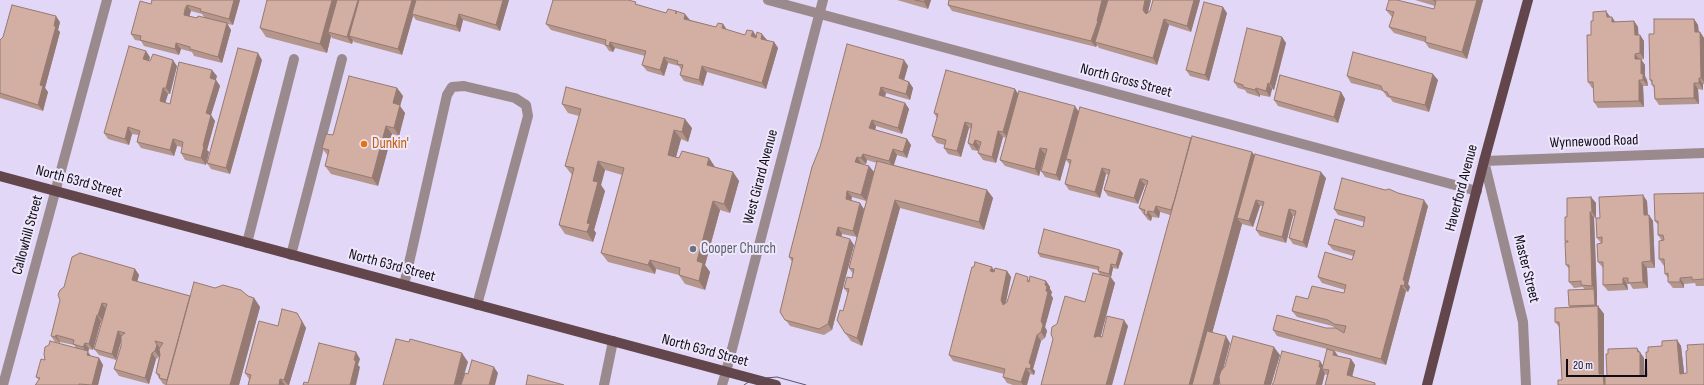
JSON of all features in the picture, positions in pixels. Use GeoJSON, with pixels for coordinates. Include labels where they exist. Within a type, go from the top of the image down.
{"type":"FeatureCollection","features":[{"type":"Feature","properties":{"kind":"main road","name":"Haverford Avenue"},"geometry":{"type":"LineString","coordinates":[[1427,385],[1484,161],[1528,0]]}},
{"type":"Feature","properties":{"kind":"main road","name":"North 63rd Street"},"geometry":{"type":"LineString","coordinates":[[0,176],[776,385]]}},
{"type":"Feature","properties":{"kind":"street","name":"Callowhill Street"},"geometry":{"type":"LineString","coordinates":[[3,385],[107,0]]}},
{"type":"Feature","properties":{"kind":"street","name":"North Gross Street"},"geometry":{"type":"LineString","coordinates":[[768,0],[1477,191]]}},
{"type":"Feature","properties":{"kind":"street","name":"West Girard Avenue"},"geometry":{"type":"LineString","coordinates":[[722,385],[823,0]]}},
{"type":"Feature","properties":{"kind":"street"},"geometry":{"type":"LineString","coordinates":[[247,243],[294,59]]}},
{"type":"Feature","properties":{"kind":"street"},"geometry":{"type":"LineString","coordinates":[[291,255],[342,59]]}},
{"type":"Feature","properties":{"kind":"street"},"geometry":{"type":"LineString","coordinates":[[404,285],[447,95],[452,86],[464,86],[515,98],[526,105],[528,116],[477,305]]}},
{"type":"Feature","properties":{"kind":"street","name":"Wynnewood Road"},"geometry":{"type":"LineString","coordinates":[[1484,161],[1704,153]]}},
{"type":"Feature","properties":{"kind":"street","name":"Master Street"},"geometry":{"type":"LineString","coordinates":[[1484,161],[1523,322],[1526,385]]}},
{"type":"Feature","properties":{"kind":"street"},"geometry":{"type":"LineString","coordinates":[[604,385],[613,341]]}},
{"type":"Feature","properties":{"kind":"building"},"geometry":{"type":"Polygon","coordinates":[[[152,0],[234,0],[229,19],[200,11],[201,9],[187,5],[185,9],[184,15],[197,18],[198,16],[227,23],[218,57],[190,49],[190,47],[176,43],[175,49],[140,40],[141,36],[131,34],[140,1],[151,4],[152,0]]]}},
{"type":"Feature","properties":{"kind":"building"},"geometry":{"type":"Polygon","coordinates":[[[267,0],[332,0],[320,44],[260,28],[267,0]]]}},
{"type":"Feature","properties":{"kind":"building"},"geometry":{"type":"Polygon","coordinates":[[[337,0],[358,0],[347,37],[328,32],[337,0]]]}},
{"type":"Feature","properties":{"kind":"building"},"geometry":{"type":"Polygon","coordinates":[[[359,0],[412,0],[398,49],[349,36],[359,0]]]}},
{"type":"Feature","properties":{"kind":"building"},"geometry":{"type":"Polygon","coordinates":[[[416,0],[503,0],[496,25],[459,14],[456,26],[412,14],[416,0]]]}},
{"type":"Feature","properties":{"kind":"building"},"geometry":{"type":"Polygon","coordinates":[[[553,0],[628,0],[636,2],[635,4],[666,13],[668,9],[685,14],[684,19],[716,27],[718,23],[723,24],[722,28],[745,35],[747,30],[753,31],[751,36],[756,38],[757,32],[762,34],[761,39],[774,42],[762,83],[702,66],[699,80],[680,75],[683,65],[677,64],[678,61],[664,57],[660,70],[642,65],[646,51],[610,42],[609,46],[605,45],[606,40],[546,24],[553,0]]]}},
{"type":"Feature","properties":{"kind":"building"},"geometry":{"type":"Polygon","coordinates":[[[949,0],[1102,0],[1098,21],[1091,41],[948,5],[949,0]]]}},
{"type":"Feature","properties":{"kind":"building"},"geometry":{"type":"Polygon","coordinates":[[[1108,0],[1145,0],[1143,10],[1146,14],[1150,11],[1153,0],[1194,0],[1187,26],[1164,19],[1153,58],[1095,42],[1108,0]]]}},
{"type":"Feature","properties":{"kind":"building"},"geometry":{"type":"Polygon","coordinates":[[[1389,0],[1397,0],[1434,9],[1436,1],[1433,0],[1477,0],[1462,52],[1425,42],[1426,37],[1389,27],[1394,12],[1386,10],[1389,0]]]}},
{"type":"Feature","properties":{"kind":"building"},"geometry":{"type":"Polygon","coordinates":[[[1204,2],[1223,7],[1205,75],[1186,70],[1204,2]]]}},
{"type":"Feature","properties":{"kind":"building"},"geometry":{"type":"Polygon","coordinates":[[[12,5],[56,16],[54,26],[56,26],[40,85],[43,86],[38,105],[0,93],[0,40],[3,37],[12,5]]]}},
{"type":"Feature","properties":{"kind":"building"},"geometry":{"type":"Polygon","coordinates":[[[1606,11],[1607,17],[1612,17],[1612,22],[1634,21],[1635,35],[1640,35],[1640,53],[1635,54],[1635,59],[1641,59],[1641,74],[1643,73],[1643,80],[1639,80],[1639,101],[1594,102],[1593,82],[1588,82],[1587,35],[1591,35],[1591,21],[1593,21],[1593,12],[1606,11]]]}},
{"type":"Feature","properties":{"kind":"building"},"geometry":{"type":"Polygon","coordinates":[[[1654,19],[1694,19],[1695,32],[1700,32],[1701,78],[1699,78],[1699,83],[1694,83],[1694,98],[1655,99],[1654,85],[1652,85],[1652,80],[1650,80],[1649,34],[1654,34],[1654,19]]]}},
{"type":"Feature","properties":{"kind":"building"},"geometry":{"type":"Polygon","coordinates":[[[1247,28],[1282,37],[1270,84],[1268,83],[1266,91],[1256,88],[1255,90],[1243,87],[1243,85],[1234,82],[1247,28]]]}},
{"type":"Feature","properties":{"kind":"building"},"geometry":{"type":"Polygon","coordinates":[[[847,44],[904,60],[899,78],[909,82],[906,94],[881,87],[879,95],[905,103],[898,128],[872,120],[869,128],[907,139],[903,152],[893,149],[889,161],[863,154],[861,158],[857,157],[855,162],[869,166],[861,195],[847,191],[846,199],[860,203],[853,231],[838,227],[836,235],[850,239],[828,324],[819,329],[785,320],[780,312],[793,258],[789,257],[812,167],[820,147],[847,44]]]}},
{"type":"Feature","properties":{"kind":"building"},"geometry":{"type":"Polygon","coordinates":[[[129,46],[146,51],[143,59],[150,61],[153,54],[173,60],[166,88],[163,88],[160,101],[170,104],[179,62],[212,70],[210,78],[216,80],[206,113],[211,115],[201,158],[181,153],[183,142],[173,139],[170,150],[137,142],[140,131],[128,127],[125,139],[104,133],[129,46]]]}},
{"type":"Feature","properties":{"kind":"building"},"geometry":{"type":"Polygon","coordinates":[[[238,48],[258,53],[226,168],[207,163],[238,48]]]}},
{"type":"Feature","properties":{"kind":"building"},"geometry":{"type":"Polygon","coordinates":[[[1353,52],[1433,74],[1425,105],[1389,96],[1387,92],[1383,91],[1381,86],[1347,76],[1353,52]]]}},
{"type":"Feature","properties":{"kind":"building"},"geometry":{"type":"Polygon","coordinates":[[[946,70],[1015,89],[1003,132],[998,131],[992,157],[978,153],[981,142],[975,140],[973,145],[968,143],[972,124],[965,122],[957,151],[944,148],[946,140],[932,136],[938,114],[934,113],[946,70]]]}},
{"type":"Feature","properties":{"kind":"building"},"geometry":{"type":"Polygon","coordinates":[[[1280,75],[1341,92],[1334,117],[1274,100],[1280,75]]]}},
{"type":"Feature","properties":{"kind":"building"},"geometry":{"type":"Polygon","coordinates":[[[349,76],[397,88],[393,103],[400,105],[394,128],[386,126],[372,178],[325,166],[329,150],[322,148],[326,134],[333,135],[349,76]]]}},
{"type":"Feature","properties":{"kind":"building"},"geometry":{"type":"Polygon","coordinates":[[[566,87],[685,119],[682,132],[674,130],[668,155],[679,158],[682,151],[709,158],[707,165],[733,172],[724,204],[713,201],[697,261],[703,263],[699,281],[679,275],[680,268],[650,260],[648,265],[601,253],[624,168],[598,161],[593,181],[598,182],[587,223],[590,224],[587,232],[559,225],[574,168],[565,166],[581,109],[562,104],[566,87]]]}},
{"type":"Feature","properties":{"kind":"building"},"geometry":{"type":"Polygon","coordinates":[[[1019,91],[1075,106],[1056,175],[1041,171],[1047,149],[1040,148],[1035,169],[1000,160],[1019,91]]]}},
{"type":"Feature","properties":{"kind":"building"},"geometry":{"type":"Polygon","coordinates":[[[1080,107],[1191,138],[1171,210],[1156,206],[1154,212],[1148,211],[1147,215],[1144,214],[1145,210],[1139,208],[1148,181],[1143,179],[1140,179],[1134,198],[1104,190],[1110,170],[1102,168],[1095,192],[1065,184],[1071,160],[1066,159],[1080,107]]]}},
{"type":"Feature","properties":{"kind":"building"},"geometry":{"type":"Polygon","coordinates":[[[1192,136],[1252,152],[1189,385],[1124,385],[1192,136]]]}},
{"type":"Feature","properties":{"kind":"building"},"geometry":{"type":"Polygon","coordinates":[[[1255,154],[1321,172],[1303,242],[1289,238],[1296,211],[1289,209],[1282,237],[1256,230],[1264,202],[1256,200],[1249,221],[1237,218],[1255,154]]]}},
{"type":"Feature","properties":{"kind":"building"},"geometry":{"type":"Polygon","coordinates":[[[877,161],[987,190],[979,222],[895,200],[857,338],[845,333],[837,320],[840,310],[843,311],[849,289],[844,288],[847,277],[852,278],[854,269],[849,268],[877,161]]]}},
{"type":"Feature","properties":{"kind":"building"},"geometry":{"type":"Polygon","coordinates":[[[1342,178],[1385,190],[1389,189],[1424,200],[1403,280],[1405,281],[1404,286],[1401,285],[1381,359],[1273,330],[1277,315],[1326,328],[1336,328],[1344,333],[1346,326],[1334,324],[1328,320],[1292,311],[1296,296],[1308,299],[1312,286],[1344,293],[1346,285],[1318,277],[1325,252],[1352,260],[1355,251],[1328,244],[1335,219],[1363,227],[1365,217],[1334,209],[1342,178]]]}},
{"type":"Feature","properties":{"kind":"building"},"geometry":{"type":"Polygon","coordinates":[[[1704,193],[1704,279],[1692,280],[1692,277],[1680,278],[1680,282],[1668,282],[1668,273],[1665,274],[1664,259],[1659,259],[1659,241],[1664,240],[1663,235],[1658,235],[1658,221],[1655,221],[1654,194],[1704,193]]]}},
{"type":"Feature","properties":{"kind":"building"},"geometry":{"type":"Polygon","coordinates":[[[1643,195],[1644,215],[1649,215],[1651,261],[1642,262],[1643,282],[1628,283],[1628,278],[1623,278],[1623,284],[1603,285],[1603,262],[1598,262],[1597,244],[1602,243],[1602,237],[1597,238],[1596,218],[1600,218],[1599,197],[1643,195]]]}},
{"type":"Feature","properties":{"kind":"building"},"geometry":{"type":"Polygon","coordinates":[[[1591,197],[1592,286],[1581,285],[1581,281],[1569,282],[1569,265],[1566,265],[1565,242],[1568,242],[1565,241],[1567,198],[1591,197]]]}},
{"type":"Feature","properties":{"kind":"building"},"geometry":{"type":"Polygon","coordinates":[[[1044,229],[1120,250],[1116,265],[1111,264],[1109,274],[1098,271],[1099,267],[1038,253],[1044,229]]]}},
{"type":"Feature","properties":{"kind":"building"},"geometry":{"type":"Polygon","coordinates":[[[80,253],[135,269],[132,280],[190,296],[167,380],[159,378],[160,375],[156,373],[160,355],[159,349],[163,343],[155,341],[157,345],[155,351],[152,353],[145,378],[114,369],[121,346],[121,336],[125,333],[118,331],[112,354],[94,349],[107,304],[102,303],[89,344],[85,343],[83,347],[73,344],[74,340],[56,335],[55,337],[51,336],[60,300],[58,295],[60,290],[64,287],[72,257],[80,253]]]}},
{"type":"Feature","properties":{"kind":"building"},"geometry":{"type":"Polygon","coordinates":[[[975,262],[992,267],[990,271],[994,272],[995,268],[1007,271],[1001,300],[1003,305],[1007,302],[1016,273],[1028,277],[1027,281],[1029,282],[1030,276],[1046,281],[1046,291],[1048,292],[1041,321],[1043,325],[1041,332],[1037,335],[1029,363],[1031,365],[1030,369],[1026,368],[1021,382],[1003,377],[1005,369],[949,355],[972,267],[974,267],[975,262]]]}},
{"type":"Feature","properties":{"kind":"building"},"geometry":{"type":"Polygon","coordinates":[[[1093,273],[1110,277],[1094,337],[1102,337],[1107,316],[1124,320],[1106,385],[1041,385],[1053,339],[1051,334],[1052,327],[1057,324],[1065,296],[1085,302],[1093,273]]]}},
{"type":"Feature","properties":{"kind":"building"},"geometry":{"type":"Polygon","coordinates":[[[194,282],[215,288],[223,285],[241,290],[248,296],[254,298],[230,385],[166,385],[194,282]]]}},
{"type":"Feature","properties":{"kind":"building"},"geometry":{"type":"Polygon","coordinates":[[[1594,289],[1595,305],[1569,306],[1568,290],[1594,289]]]}},
{"type":"Feature","properties":{"kind":"building"},"geometry":{"type":"Polygon","coordinates":[[[1598,306],[1599,374],[1603,374],[1604,385],[1558,385],[1558,380],[1562,380],[1559,322],[1555,322],[1555,308],[1598,306]]]}},
{"type":"Feature","properties":{"kind":"building"},"geometry":{"type":"Polygon","coordinates":[[[282,309],[297,313],[302,322],[284,380],[280,379],[279,385],[248,385],[251,375],[245,373],[259,321],[278,326],[282,309]]]}},
{"type":"Feature","properties":{"kind":"building"},"geometry":{"type":"Polygon","coordinates":[[[1207,331],[1226,336],[1213,385],[1192,385],[1207,331]]]}},
{"type":"Feature","properties":{"kind":"building"},"geometry":{"type":"Polygon","coordinates":[[[1233,336],[1274,347],[1264,385],[1220,385],[1219,377],[1225,366],[1233,336]]]}},
{"type":"Feature","properties":{"kind":"building"},"geometry":{"type":"Polygon","coordinates":[[[396,339],[409,342],[410,339],[462,353],[454,385],[383,385],[396,339]]]}},
{"type":"Feature","properties":{"kind":"building"},"geometry":{"type":"Polygon","coordinates":[[[1677,340],[1680,374],[1687,373],[1687,345],[1704,344],[1704,385],[1605,385],[1605,376],[1607,376],[1606,354],[1608,354],[1608,349],[1637,348],[1638,352],[1640,352],[1640,376],[1647,376],[1646,352],[1648,352],[1648,347],[1662,346],[1662,341],[1677,340]]]}},
{"type":"Feature","properties":{"kind":"building"},"geometry":{"type":"Polygon","coordinates":[[[50,341],[88,351],[87,355],[99,358],[92,385],[35,385],[40,378],[36,377],[41,359],[45,360],[45,347],[49,345],[50,341]]]}},
{"type":"Feature","properties":{"kind":"building"},"geometry":{"type":"Polygon","coordinates":[[[319,343],[356,352],[354,360],[356,361],[350,385],[303,385],[304,382],[308,383],[319,343]]]}},
{"type":"Feature","properties":{"kind":"building"},"geometry":{"type":"Polygon","coordinates":[[[1327,349],[1334,351],[1333,355],[1351,359],[1347,375],[1375,383],[1374,385],[1325,385],[1329,370],[1322,369],[1327,349]]]}},
{"type":"Feature","properties":{"kind":"building"},"geometry":{"type":"Polygon","coordinates":[[[1282,351],[1320,361],[1319,367],[1321,367],[1316,385],[1272,385],[1282,351]]]}},
{"type":"Feature","properties":{"kind":"building"},"geometry":{"type":"Polygon","coordinates":[[[472,360],[494,367],[489,385],[461,385],[465,373],[468,374],[472,360]]]}},
{"type":"Feature","properties":{"kind":"building"},"geometry":{"type":"Polygon","coordinates":[[[528,375],[564,385],[526,385],[528,375]]]}},
{"type":"Feature","properties":{"kind":"tram line"},"geometry":{"type":"LineString","coordinates":[[744,385],[753,379],[777,377],[806,385]]}},
{"type":"Feature","properties":{"kind":"place","name":"Dunkin'"},"geometry":{"type":"Point","coordinates":[364,144]}},
{"type":"Feature","properties":{"kind":"place","name":"Cooper Church"},"geometry":{"type":"Point","coordinates":[693,249]}}]}
